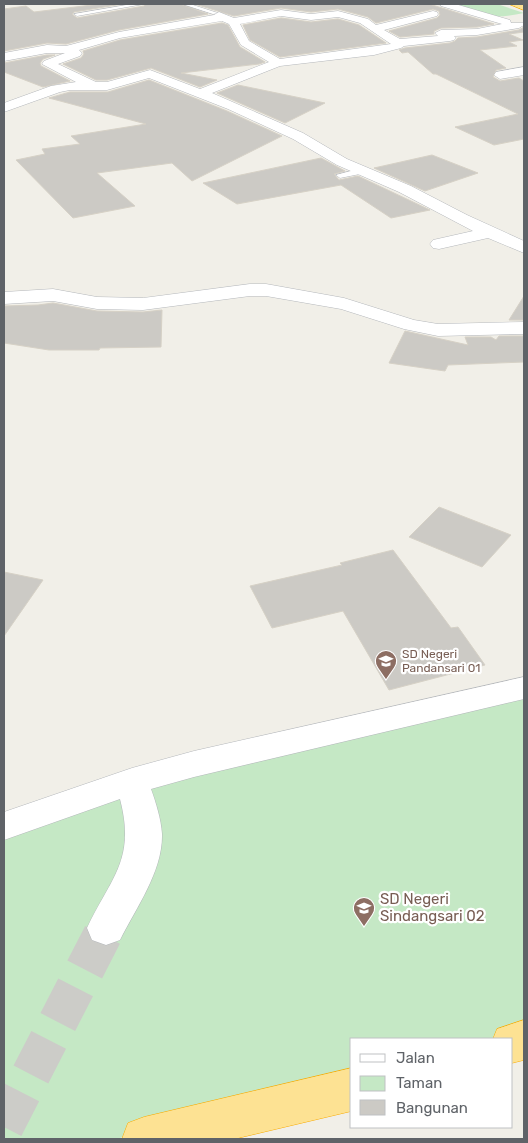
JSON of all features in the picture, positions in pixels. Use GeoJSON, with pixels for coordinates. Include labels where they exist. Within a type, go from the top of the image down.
{"type":"FeatureCollection","features":[{"type":"Feature","properties":{"kind":"highway"},"geometry":{"type":"LineString","coordinates":[[514,4],[524,7]]}},
{"type":"Feature","properties":{"kind":"highway"},"geometry":{"type":"LineString","coordinates":[[144,1139],[350,1089]]}},
{"type":"Feature","properties":{"kind":"street"},"geometry":{"type":"LineString","coordinates":[[445,4],[522,26]]}},
{"type":"Feature","properties":{"kind":"street"},"geometry":{"type":"LineString","coordinates":[[374,29],[438,16],[415,9]]}},
{"type":"Feature","properties":{"kind":"street"},"geometry":{"type":"LineString","coordinates":[[4,57],[52,48],[69,49],[119,35],[224,18],[281,13],[311,17],[338,14],[364,21],[397,43],[450,38],[442,33],[449,32],[484,31],[522,26]]}},
{"type":"Feature","properties":{"kind":"street"},"geometry":{"type":"LineString","coordinates":[[224,18],[245,43],[278,62]]}},
{"type":"Feature","properties":{"kind":"street"},"geometry":{"type":"LineString","coordinates":[[39,41],[50,42],[52,48]]}},
{"type":"Feature","properties":{"kind":"street"},"geometry":{"type":"LineString","coordinates":[[201,93],[278,62],[374,51],[397,46],[397,43]]}},
{"type":"Feature","properties":{"kind":"street"},"geometry":{"type":"LineString","coordinates":[[69,49],[76,53],[48,64],[94,86]]}},
{"type":"Feature","properties":{"kind":"street"},"geometry":{"type":"LineString","coordinates":[[500,75],[524,71]]}},
{"type":"Feature","properties":{"kind":"street"},"geometry":{"type":"LineString","coordinates":[[4,108],[56,89],[70,86],[119,83],[148,74],[233,106],[298,136],[320,150],[405,189],[461,219],[524,248]]}},
{"type":"Feature","properties":{"kind":"street"},"geometry":{"type":"LineString","coordinates":[[439,244],[492,232]]}},
{"type":"Feature","properties":{"kind":"street"},"geometry":{"type":"LineString","coordinates":[[4,298],[53,295],[97,303],[143,304],[250,290],[266,290],[344,304],[404,323],[438,330],[524,328]]}},
{"type":"Feature","properties":{"kind":"street"},"geometry":{"type":"LineString","coordinates":[[4,826],[132,781],[194,764],[524,688]]}},
{"type":"Feature","properties":{"kind":"street"},"geometry":{"type":"LineString","coordinates":[[106,928],[131,879],[140,857],[144,836],[142,816],[132,781]]}},
{"type":"Feature","properties":{"kind":"lane"},"geometry":{"type":"LineString","coordinates":[[77,14],[141,4]]}},
{"type":"Feature","properties":{"kind":"lane"},"geometry":{"type":"LineString","coordinates":[[185,4],[224,18]]}},
{"type":"Feature","properties":{"kind":"lane"},"geometry":{"type":"LineString","coordinates":[[340,175],[362,170]]}},
{"type":"Feature","properties":{"kind":"green space"},"geometry":{"type":"Polygon","coordinates":[[[454,4],[497,4],[524,13],[488,16],[454,4]]]}},
{"type":"Feature","properties":{"kind":"green space"},"geometry":{"type":"Polygon","coordinates":[[[524,690],[524,1040],[513,1043],[513,1038],[350,1038],[350,1087],[115,1139],[4,1139],[4,823],[132,781],[524,690]]]}},
{"type":"Feature","properties":{"kind":"building"},"geometry":{"type":"Polygon","coordinates":[[[100,4],[122,4],[74,12],[72,14],[77,18],[144,6],[146,4],[180,4],[208,14],[119,30],[66,44],[47,43],[4,51],[4,9],[26,6],[34,12],[100,4]]]}},
{"type":"Feature","properties":{"kind":"building"},"geometry":{"type":"Polygon","coordinates":[[[195,4],[429,4],[494,24],[477,27],[441,28],[434,31],[434,34],[400,37],[389,31],[437,18],[440,15],[439,11],[433,9],[376,23],[368,17],[338,9],[311,12],[281,8],[234,16],[195,4]]]}},
{"type":"Feature","properties":{"kind":"building"},"geometry":{"type":"Polygon","coordinates":[[[281,18],[311,22],[338,19],[359,25],[386,43],[280,57],[250,40],[243,25],[281,18]]]}},
{"type":"Feature","properties":{"kind":"building"},"geometry":{"type":"Polygon","coordinates":[[[222,23],[228,25],[240,47],[265,62],[181,73],[217,80],[200,87],[151,68],[107,80],[96,80],[63,64],[81,58],[84,54],[83,51],[120,40],[222,23]]]}},
{"type":"Feature","properties":{"kind":"building"},"geometry":{"type":"Polygon","coordinates":[[[524,27],[524,32],[509,34],[523,40],[509,42],[517,46],[480,50],[506,68],[496,70],[493,77],[500,81],[519,78],[524,81],[524,139],[494,145],[455,127],[518,114],[433,74],[408,52],[402,53],[399,50],[450,43],[458,38],[519,30],[524,27]]]}},
{"type":"Feature","properties":{"kind":"building"},"geometry":{"type":"Polygon","coordinates":[[[55,55],[43,59],[40,63],[41,66],[70,81],[43,87],[4,72],[4,63],[55,55]]]}},
{"type":"Feature","properties":{"kind":"building"},"geometry":{"type":"Polygon","coordinates":[[[149,80],[227,111],[282,136],[192,181],[172,163],[97,173],[135,206],[73,218],[16,160],[45,154],[42,149],[80,144],[71,136],[146,124],[49,98],[70,92],[108,92],[149,80]]]}},
{"type":"Feature","properties":{"kind":"building"},"geometry":{"type":"Polygon","coordinates":[[[238,85],[325,103],[285,123],[217,93],[238,85]]]}},
{"type":"Feature","properties":{"kind":"building"},"geometry":{"type":"Polygon","coordinates":[[[432,155],[478,173],[425,191],[374,168],[432,155]]]}},
{"type":"Feature","properties":{"kind":"building"},"geometry":{"type":"Polygon","coordinates":[[[321,158],[345,171],[334,174],[339,180],[358,176],[430,210],[391,218],[341,185],[237,204],[203,183],[321,158]]]}},
{"type":"Feature","properties":{"kind":"building"},"geometry":{"type":"Polygon","coordinates":[[[524,296],[524,320],[509,320],[524,296]]]}},
{"type":"Feature","properties":{"kind":"building"},"geometry":{"type":"Polygon","coordinates":[[[53,303],[97,311],[143,312],[162,310],[161,347],[49,350],[4,343],[4,306],[53,303]]]}},
{"type":"Feature","properties":{"kind":"building"},"geometry":{"type":"Polygon","coordinates":[[[405,331],[468,345],[465,337],[491,337],[496,340],[499,336],[524,336],[524,362],[448,365],[445,371],[389,363],[405,331]]]}},
{"type":"Feature","properties":{"kind":"building"},"geometry":{"type":"Polygon","coordinates":[[[439,507],[511,535],[482,567],[409,537],[439,507]]]}},
{"type":"Feature","properties":{"kind":"building"},"geometry":{"type":"Polygon","coordinates":[[[393,550],[451,628],[458,627],[485,665],[389,690],[343,611],[272,628],[250,586],[342,565],[340,563],[393,550]]]}},
{"type":"Feature","properties":{"kind":"building"},"geometry":{"type":"Polygon","coordinates":[[[4,572],[43,580],[4,636],[4,572]]]}},
{"type":"Feature","properties":{"kind":"tunnel"},"geometry":{"type":"LineString","coordinates":[[4,1127],[106,928]]}},
{"type":"Feature","properties":{"kind":"place","name":"SD Negeri Pandansari 01"},"geometry":{"type":"Point","coordinates":[386,680]}},
{"type":"Feature","properties":{"kind":"place","name":"SD Negeri Sindangsari 02"},"geometry":{"type":"Point","coordinates":[364,927]}}]}
